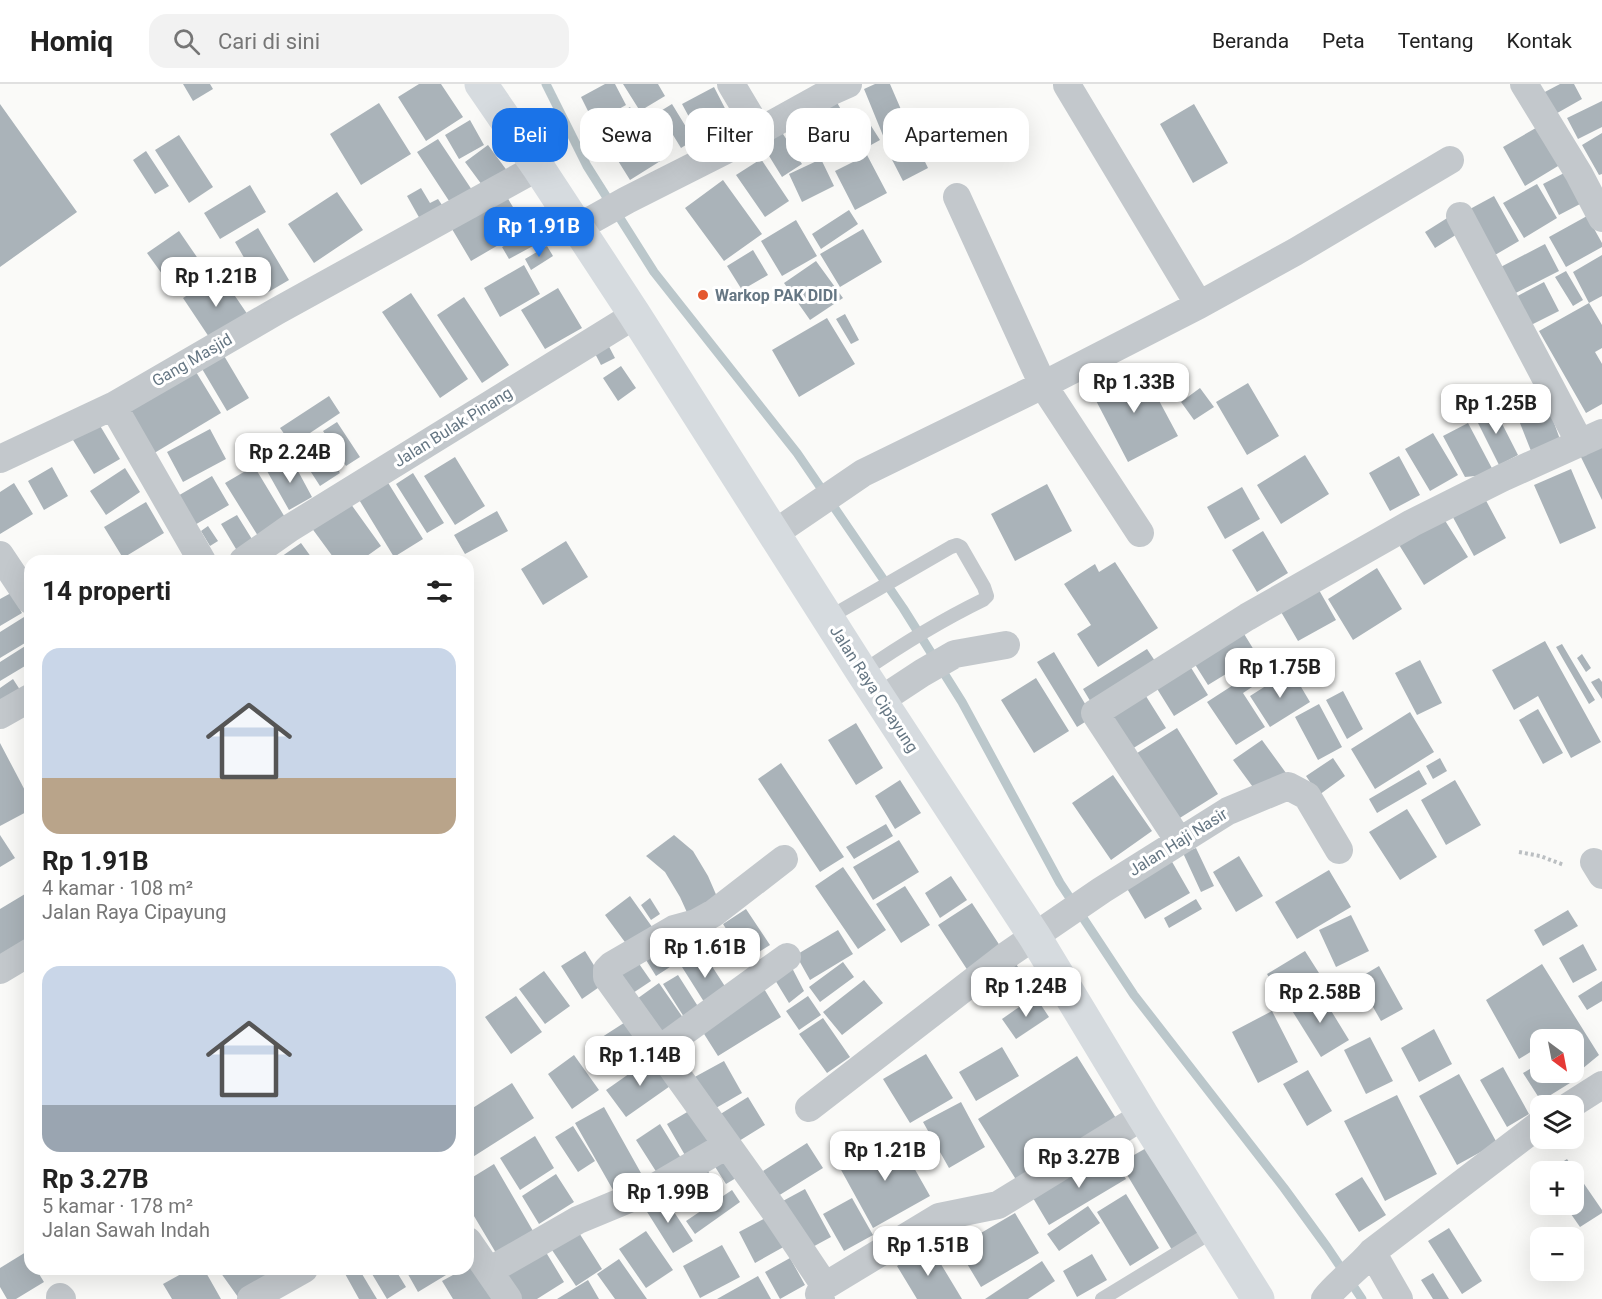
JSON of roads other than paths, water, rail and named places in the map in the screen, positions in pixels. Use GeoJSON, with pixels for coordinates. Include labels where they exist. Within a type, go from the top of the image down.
{"type":"FeatureCollection","features":[{"type":"Feature","properties":{"kind":"main road","name":"Jalan Raya Cipayung"},"geometry":{"type":"LineString","coordinates":[[481,84],[538,167],[583,225],[635,315],[862,672],[1047,928],[1143,1116],[1258,1299]]}},
{"type":"Feature","properties":{"kind":"street"},"geometry":{"type":"LineString","coordinates":[[731,84],[745,108]]}},
{"type":"Feature","properties":{"kind":"street"},"geometry":{"type":"LineString","coordinates":[[774,123],[848,84]]}},
{"type":"Feature","properties":{"kind":"street"},"geometry":{"type":"LineString","coordinates":[[1524,84],[1579,174],[1602,218]]}},
{"type":"Feature","properties":{"kind":"street"},"geometry":{"type":"LineString","coordinates":[[1067,85],[1199,305]]}},
{"type":"Feature","properties":{"kind":"street"},"geometry":{"type":"LineString","coordinates":[[775,533],[863,473],[1199,305],[1296,252],[1450,160]]}},
{"type":"Feature","properties":{"kind":"street"},"geometry":{"type":"LineString","coordinates":[[583,225],[702,162]]}},
{"type":"Feature","properties":{"kind":"street","name":"Gang Masjid"},"geometry":{"type":"LineString","coordinates":[[0,459],[113,406],[277,311],[538,167]]}},
{"type":"Feature","properties":{"kind":"street"},"geometry":{"type":"LineString","coordinates":[[957,197],[1043,385],[1140,533]]}},
{"type":"Feature","properties":{"kind":"street"},"geometry":{"type":"LineString","coordinates":[[1179,841],[1095,713],[1247,617],[1412,523],[1502,478],[1591,438],[1460,216]]}},
{"type":"Feature","properties":{"kind":"street","name":"Jalan Bulak Pinang"},"geometry":{"type":"LineString","coordinates":[[252,555],[290,528],[635,315]]}},
{"type":"Feature","properties":{"kind":"street"},"geometry":{"type":"LineString","coordinates":[[113,406],[199,555]]}},
{"type":"Feature","properties":{"kind":"street"},"geometry":{"type":"LineString","coordinates":[[0,555],[24,591]]}},
{"type":"Feature","properties":{"kind":"street"},"geometry":{"type":"LineString","coordinates":[[881,700],[955,654],[1006,645]]}},
{"type":"Feature","properties":{"kind":"street"},"geometry":{"type":"LineString","coordinates":[[0,715],[24,701]]}},
{"type":"Feature","properties":{"kind":"street","name":"Jalan Haji Nasir"},"geometry":{"type":"LineString","coordinates":[[809,1108],[1007,955],[1102,890],[1228,811],[1288,786],[1307,796],[1339,850]]}},
{"type":"Feature","properties":{"kind":"street"},"geometry":{"type":"LineString","coordinates":[[784,859],[714,913],[696,923],[674,929],[612,965],[607,970],[607,977],[776,1213],[823,1293],[939,1217],[998,1205],[1143,1116]]}},
{"type":"Feature","properties":{"kind":"street"},"geometry":{"type":"LineString","coordinates":[[0,970],[24,956]]}},
{"type":"Feature","properties":{"kind":"street"},"geometry":{"type":"LineString","coordinates":[[660,1049],[787,957]]}},
{"type":"Feature","properties":{"kind":"street"},"geometry":{"type":"LineString","coordinates":[[1584,1096],[1602,1085]]}},
{"type":"Feature","properties":{"kind":"street"},"geometry":{"type":"LineString","coordinates":[[1330,1293],[1368,1257],[1530,1132]]}},
{"type":"Feature","properties":{"kind":"street"},"geometry":{"type":"LineString","coordinates":[[489,1271],[578,1220],[648,1191],[727,1144]]}},
{"type":"Feature","properties":{"kind":"street"},"geometry":{"type":"LineString","coordinates":[[474,1250],[508,1299]]}},
{"type":"Feature","properties":{"kind":"street"},"geometry":{"type":"LineString","coordinates":[[1368,1257],[1399,1299]]}},
{"type":"Feature","properties":{"kind":"street"},"geometry":{"type":"LineString","coordinates":[[251,1299],[293,1275]]}},
{"type":"Feature","properties":{"kind":"lane"},"geometry":{"type":"LineString","coordinates":[[828,618],[951,547],[961,547],[987,596],[907,641],[862,672]]}},
{"type":"Feature","properties":{"kind":"lane"},"geometry":{"type":"LineString","coordinates":[[1102,1299],[1215,1230]]}},
{"type":"Feature","properties":{"kind":"waterway"},"geometry":{"type":"LineString","coordinates":[[546,84],[587,166],[654,272],[797,453],[903,608],[962,702],[1060,883],[1134,995],[1284,1188],[1362,1299]]}},
{"type":"Feature","properties":{"kind":"place","name":"Warkop PAK DIDI"},"geometry":{"type":"Point","coordinates":[703,295]}}]}
